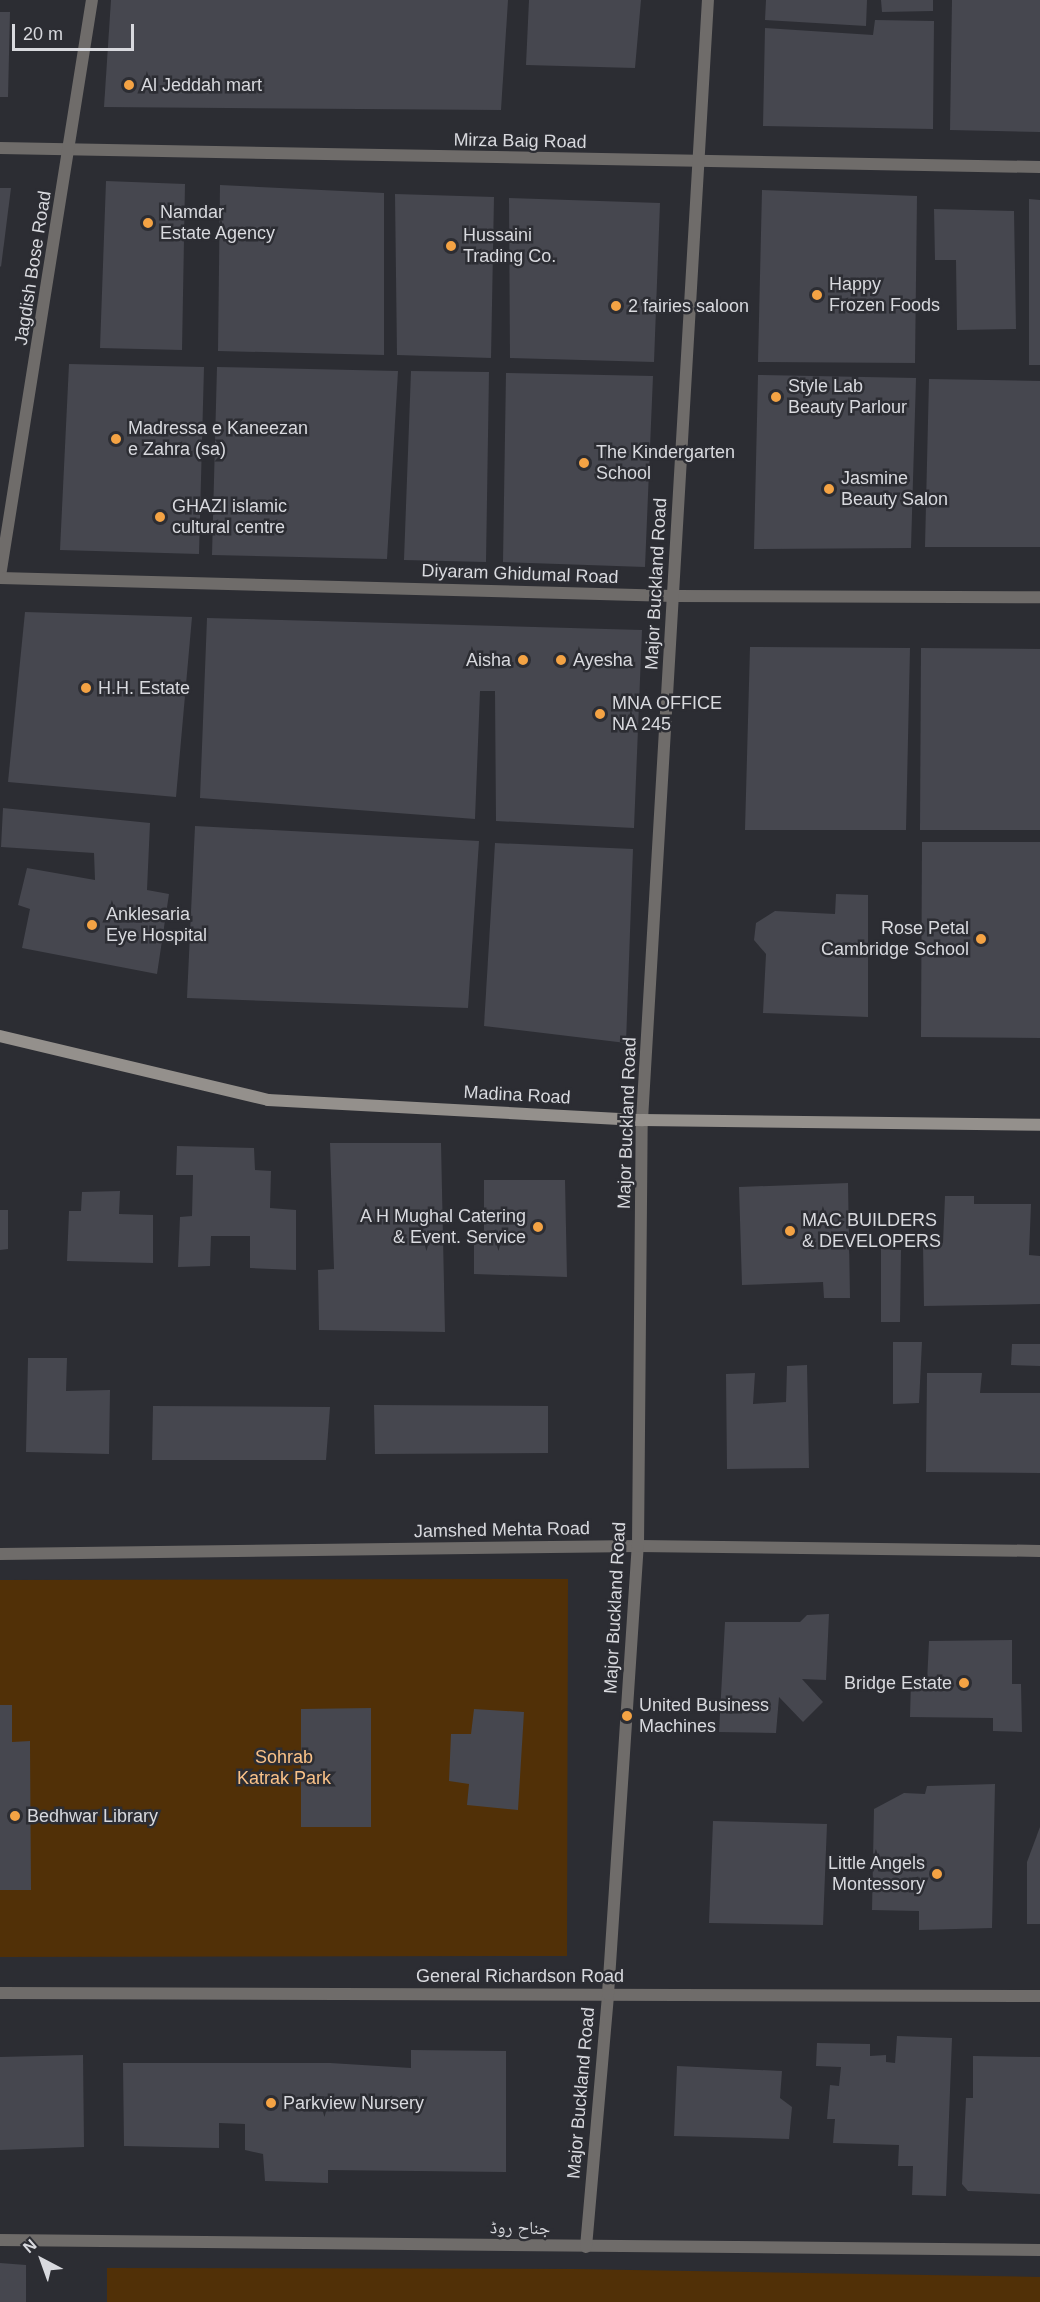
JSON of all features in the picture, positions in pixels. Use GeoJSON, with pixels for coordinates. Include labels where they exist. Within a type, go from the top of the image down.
{"type":"FeatureCollection","features":[{"type":"Feature","properties":{"kind":"main road","name":"Madina Road"},"geometry":{"type":"LineString","coordinates":[[0,1036],[268,1100],[642,1120],[1040,1125]]}},
{"type":"Feature","properties":{"kind":"street","name":"Jagdish Bose Road"},"geometry":{"type":"LineString","coordinates":[[0,577],[70,150],[92,0]]}},
{"type":"Feature","properties":{"kind":"street","name":"Major Buckland Road"},"geometry":{"type":"LineString","coordinates":[[586,2247],[608,1994],[638,1546],[642,1120],[708,0]]}},
{"type":"Feature","properties":{"kind":"street","name":"Mirza Baig Road"},"geometry":{"type":"LineString","coordinates":[[0,148],[1040,167]]}},
{"type":"Feature","properties":{"kind":"street","name":"Diyaram Ghidumal Road"},"geometry":{"type":"LineString","coordinates":[[0,577],[674,596],[1040,597]]}},
{"type":"Feature","properties":{"kind":"street","name":"Jamshed Mehta Road"},"geometry":{"type":"LineString","coordinates":[[0,1554],[638,1546],[1040,1551]]}},
{"type":"Feature","properties":{"kind":"street","name":"General Richardson Road"},"geometry":{"type":"LineString","coordinates":[[0,1993],[1040,1996]]}},
{"type":"Feature","properties":{"kind":"street","name":"جناح روڈ"},"geometry":{"type":"LineString","coordinates":[[0,2240],[1040,2250]]}},
{"type":"Feature","properties":{"kind":"green space","name":"Sohrab Katrak Park"},"geometry":{"type":"Polygon","coordinates":[[[568,1579],[567,1956],[0,1957],[0,1580],[568,1579]]]}},
{"type":"Feature","properties":{"kind":"green space"},"geometry":{"type":"Polygon","coordinates":[[[107,2268],[574,2269],[1040,2277],[1040,2302],[107,2302],[107,2268]]]}},
{"type":"Feature","properties":{"kind":"building"},"geometry":{"type":"Polygon","coordinates":[[[111,0],[508,0],[501,110],[104,107],[111,0]]]}},
{"type":"Feature","properties":{"kind":"building"},"geometry":{"type":"Polygon","coordinates":[[[529,0],[641,0],[635,68],[526,65],[529,0]]]}},
{"type":"Feature","properties":{"kind":"building"},"geometry":{"type":"Polygon","coordinates":[[[766,0],[867,0],[866,26],[765,20],[766,0]]]}},
{"type":"Feature","properties":{"kind":"building"},"geometry":{"type":"Polygon","coordinates":[[[881,0],[933,0],[933,11],[882,12],[881,0]]]}},
{"type":"Feature","properties":{"kind":"building"},"geometry":{"type":"Polygon","coordinates":[[[952,0],[1040,0],[1040,132],[950,130],[952,0]]]}},
{"type":"Feature","properties":{"kind":"building"},"geometry":{"type":"Polygon","coordinates":[[[0,12],[10,12],[8,97],[0,97],[0,12]]]}},
{"type":"Feature","properties":{"kind":"building"},"geometry":{"type":"Polygon","coordinates":[[[875,20],[934,21],[933,129],[763,126],[765,28],[873,35],[875,20]]]}},
{"type":"Feature","properties":{"kind":"building"},"geometry":{"type":"Polygon","coordinates":[[[106,181],[185,184],[182,350],[100,348],[106,181]]]}},
{"type":"Feature","properties":{"kind":"building"},"geometry":{"type":"Polygon","coordinates":[[[220,185],[384,193],[384,355],[218,351],[220,185]]]}},
{"type":"Feature","properties":{"kind":"building"},"geometry":{"type":"Polygon","coordinates":[[[0,188],[11,188],[1,267],[0,266],[0,188]]]}},
{"type":"Feature","properties":{"kind":"building"},"geometry":{"type":"Polygon","coordinates":[[[762,190],[917,196],[915,363],[758,362],[762,190]]]}},
{"type":"Feature","properties":{"kind":"building"},"geometry":{"type":"Polygon","coordinates":[[[395,194],[494,197],[491,358],[397,355],[395,194]]]}},
{"type":"Feature","properties":{"kind":"building"},"geometry":{"type":"Polygon","coordinates":[[[509,198],[660,203],[654,362],[510,358],[509,198]]]}},
{"type":"Feature","properties":{"kind":"building"},"geometry":{"type":"Polygon","coordinates":[[[1029,199],[1040,200],[1040,365],[1029,365],[1029,199]]]}},
{"type":"Feature","properties":{"kind":"building"},"geometry":{"type":"Polygon","coordinates":[[[934,209],[1014,211],[1016,329],[957,330],[956,260],[935,260],[934,209]]]}},
{"type":"Feature","properties":{"kind":"building"},"geometry":{"type":"Polygon","coordinates":[[[69,364],[204,367],[199,554],[60,550],[69,364]]]}},
{"type":"Feature","properties":{"kind":"building"},"geometry":{"type":"Polygon","coordinates":[[[217,367],[398,371],[387,559],[212,555],[217,367]]]}},
{"type":"Feature","properties":{"kind":"building"},"geometry":{"type":"Polygon","coordinates":[[[411,371],[489,372],[486,562],[404,560],[411,371]]]}},
{"type":"Feature","properties":{"kind":"building"},"geometry":{"type":"Polygon","coordinates":[[[506,373],[653,376],[645,567],[503,562],[506,373]]]}},
{"type":"Feature","properties":{"kind":"building"},"geometry":{"type":"Polygon","coordinates":[[[758,375],[916,378],[911,548],[754,549],[758,375]]]}},
{"type":"Feature","properties":{"kind":"building"},"geometry":{"type":"Polygon","coordinates":[[[929,379],[1040,381],[1040,547],[925,547],[929,379]]]}},
{"type":"Feature","properties":{"kind":"building"},"geometry":{"type":"Polygon","coordinates":[[[25,612],[192,617],[176,797],[8,782],[25,612]]]}},
{"type":"Feature","properties":{"kind":"building"},"geometry":{"type":"Polygon","coordinates":[[[207,618],[642,630],[634,828],[496,821],[495,691],[480,691],[475,819],[200,798],[207,618]]]}},
{"type":"Feature","properties":{"kind":"building"},"geometry":{"type":"Polygon","coordinates":[[[750,647],[910,648],[906,830],[745,830],[750,647]]]}},
{"type":"Feature","properties":{"kind":"building"},"geometry":{"type":"Polygon","coordinates":[[[921,648],[1040,649],[1040,830],[920,830],[921,648]]]}},
{"type":"Feature","properties":{"kind":"building"},"geometry":{"type":"Polygon","coordinates":[[[3,808],[150,823],[147,890],[169,894],[157,974],[22,948],[30,909],[18,905],[27,868],[95,880],[94,853],[1,847],[3,808]]]}},
{"type":"Feature","properties":{"kind":"building"},"geometry":{"type":"Polygon","coordinates":[[[195,826],[479,841],[468,1008],[187,998],[195,826]]]}},
{"type":"Feature","properties":{"kind":"building","name":"Rose Petal Cambridge School"},"geometry":{"type":"Polygon","coordinates":[[[922,842],[1040,842],[1040,1038],[921,1037],[922,842]]]}},
{"type":"Feature","properties":{"kind":"building"},"geometry":{"type":"Polygon","coordinates":[[[495,843],[633,849],[626,1043],[484,1026],[495,843]]]}},
{"type":"Feature","properties":{"kind":"building"},"geometry":{"type":"Polygon","coordinates":[[[836,894],[868,895],[868,1017],[763,1013],[766,954],[754,940],[756,923],[775,911],[835,914],[836,894]]]}},
{"type":"Feature","properties":{"kind":"building"},"geometry":{"type":"Polygon","coordinates":[[[330,1143],[441,1143],[445,1332],[319,1330],[318,1270],[334,1269],[330,1143]]]}},
{"type":"Feature","properties":{"kind":"building"},"geometry":{"type":"Polygon","coordinates":[[[177,1146],[254,1148],[255,1170],[271,1171],[270,1208],[296,1210],[296,1270],[250,1268],[250,1236],[211,1236],[210,1266],[178,1267],[180,1217],[192,1216],[193,1175],[176,1175],[177,1146]]]}},
{"type":"Feature","properties":{"kind":"building"},"geometry":{"type":"Polygon","coordinates":[[[484,1180],[565,1180],[567,1277],[474,1274],[474,1234],[484,1235],[484,1180]]]}},
{"type":"Feature","properties":{"kind":"building"},"geometry":{"type":"Polygon","coordinates":[[[848,1183],[850,1298],[824,1298],[823,1282],[742,1285],[739,1187],[848,1183]]]}},
{"type":"Feature","properties":{"kind":"building"},"geometry":{"type":"Polygon","coordinates":[[[120,1191],[119,1214],[153,1215],[153,1263],[67,1261],[69,1211],[81,1211],[82,1192],[120,1191]]]}},
{"type":"Feature","properties":{"kind":"building"},"geometry":{"type":"Polygon","coordinates":[[[945,1196],[974,1196],[974,1204],[1031,1204],[1029,1255],[1040,1256],[1040,1304],[924,1306],[923,1244],[943,1243],[945,1196]]]}},
{"type":"Feature","properties":{"kind":"building"},"geometry":{"type":"Polygon","coordinates":[[[0,1210],[8,1210],[8,1249],[0,1250],[0,1210]]]}},
{"type":"Feature","properties":{"kind":"building"},"geometry":{"type":"Polygon","coordinates":[[[881,1249],[901,1250],[900,1322],[881,1322],[881,1249]]]}},
{"type":"Feature","properties":{"kind":"building"},"geometry":{"type":"Polygon","coordinates":[[[893,1342],[922,1342],[919,1403],[893,1404],[893,1342]]]}},
{"type":"Feature","properties":{"kind":"building"},"geometry":{"type":"Polygon","coordinates":[[[1012,1344],[1040,1344],[1040,1366],[1011,1365],[1012,1344]]]}},
{"type":"Feature","properties":{"kind":"building"},"geometry":{"type":"Polygon","coordinates":[[[28,1358],[67,1358],[66,1391],[110,1390],[109,1454],[26,1452],[28,1358]]]}},
{"type":"Feature","properties":{"kind":"building"},"geometry":{"type":"Polygon","coordinates":[[[807,1365],[809,1468],[727,1469],[726,1374],[755,1373],[753,1404],[786,1402],[787,1366],[807,1365]]]}},
{"type":"Feature","properties":{"kind":"building"},"geometry":{"type":"Polygon","coordinates":[[[927,1373],[982,1373],[980,1393],[1040,1393],[1040,1473],[926,1472],[927,1373]]]}},
{"type":"Feature","properties":{"kind":"building"},"geometry":{"type":"Polygon","coordinates":[[[374,1405],[548,1406],[548,1453],[375,1454],[374,1405]]]}},
{"type":"Feature","properties":{"kind":"building"},"geometry":{"type":"Polygon","coordinates":[[[153,1406],[330,1407],[326,1460],[152,1460],[153,1406]]]}},
{"type":"Feature","properties":{"kind":"building"},"geometry":{"type":"Polygon","coordinates":[[[829,1614],[826,1680],[802,1679],[823,1702],[803,1722],[779,1697],[776,1733],[719,1732],[725,1622],[800,1622],[807,1615],[829,1614]]]}},
{"type":"Feature","properties":{"kind":"building"},"geometry":{"type":"Polygon","coordinates":[[[1012,1640],[1012,1684],[1021,1684],[1022,1732],[993,1731],[993,1718],[910,1717],[911,1681],[927,1682],[929,1641],[1012,1640]]]}},
{"type":"Feature","properties":{"kind":"building","name":"Bedhwar Library"},"geometry":{"type":"Polygon","coordinates":[[[0,1705],[12,1705],[12,1742],[30,1741],[31,1890],[0,1890],[0,1705]]]}},
{"type":"Feature","properties":{"kind":"building"},"geometry":{"type":"Polygon","coordinates":[[[371,1708],[371,1827],[301,1827],[301,1709],[371,1708]]]}},
{"type":"Feature","properties":{"kind":"building"},"geometry":{"type":"Polygon","coordinates":[[[474,1709],[524,1712],[518,1810],[467,1805],[469,1784],[449,1781],[451,1734],[471,1734],[474,1709]]]}},
{"type":"Feature","properties":{"kind":"building"},"geometry":{"type":"Polygon","coordinates":[[[995,1784],[992,1928],[919,1930],[919,1911],[872,1910],[874,1809],[904,1793],[925,1794],[927,1786],[995,1784]]]}},
{"type":"Feature","properties":{"kind":"building"},"geometry":{"type":"Polygon","coordinates":[[[713,1821],[827,1824],[823,1925],[709,1923],[713,1821]]]}},
{"type":"Feature","properties":{"kind":"building"},"geometry":{"type":"Polygon","coordinates":[[[1040,1827],[1040,1924],[1027,1924],[1027,1862],[1040,1827]]]}},
{"type":"Feature","properties":{"kind":"building"},"geometry":{"type":"Polygon","coordinates":[[[897,2036],[952,2038],[946,2196],[912,2195],[913,2166],[898,2166],[899,2145],[833,2143],[835,2119],[827,2119],[830,2085],[839,2086],[841,2067],[816,2066],[817,2043],[870,2044],[870,2056],[886,2055],[886,2062],[895,2063],[897,2036]]]}},
{"type":"Feature","properties":{"kind":"building"},"geometry":{"type":"Polygon","coordinates":[[[411,2050],[506,2051],[506,2172],[328,2170],[328,2183],[265,2181],[263,2154],[245,2150],[245,2124],[219,2123],[219,2148],[124,2146],[123,2063],[330,2063],[411,2068],[411,2050]]]}},
{"type":"Feature","properties":{"kind":"building"},"geometry":{"type":"Polygon","coordinates":[[[83,2055],[84,2147],[0,2150],[0,2057],[83,2055]]]}},
{"type":"Feature","properties":{"kind":"building"},"geometry":{"type":"Polygon","coordinates":[[[973,2056],[1040,2057],[1040,2194],[968,2191],[962,2184],[966,2098],[973,2098],[973,2056]]]}},
{"type":"Feature","properties":{"kind":"building"},"geometry":{"type":"Polygon","coordinates":[[[677,2066],[782,2071],[780,2098],[792,2107],[789,2139],[674,2136],[677,2066]]]}},
{"type":"Feature","properties":{"kind":"building"},"geometry":{"type":"Polygon","coordinates":[[[0,2263],[26,2265],[26,2302],[0,2302],[0,2263]]]}},
{"type":"Feature","properties":{"kind":"place","name":"Al Jeddah mart"},"geometry":{"type":"Point","coordinates":[129,85]}},
{"type":"Feature","properties":{"kind":"place","name":"Namdar Estate Agency"},"geometry":{"type":"Point","coordinates":[148,223]}},
{"type":"Feature","properties":{"kind":"place","name":"Hussaini Trading Co."},"geometry":{"type":"Point","coordinates":[451,246]}},
{"type":"Feature","properties":{"kind":"place","name":"Happy Frozen Foods"},"geometry":{"type":"Point","coordinates":[817,295]}},
{"type":"Feature","properties":{"kind":"place","name":"2 fairies saloon"},"geometry":{"type":"Point","coordinates":[616,306]}},
{"type":"Feature","properties":{"kind":"place","name":"Style Lab Beauty Parlour"},"geometry":{"type":"Point","coordinates":[776,397]}},
{"type":"Feature","properties":{"kind":"place","name":"Madressa e Kaneezan e Zahra (sa)"},"geometry":{"type":"Point","coordinates":[116,439]}},
{"type":"Feature","properties":{"kind":"place","name":"The Kindergarten School"},"geometry":{"type":"Point","coordinates":[584,463]}},
{"type":"Feature","properties":{"kind":"place","name":"Jasmine Beauty Salon"},"geometry":{"type":"Point","coordinates":[829,489]}},
{"type":"Feature","properties":{"kind":"place","name":"GHAZI islamic cultural centre"},"geometry":{"type":"Point","coordinates":[160,517]}},
{"type":"Feature","properties":{"kind":"place","name":"Aisha"},"geometry":{"type":"Point","coordinates":[523,660]}},
{"type":"Feature","properties":{"kind":"place","name":"Ayesha"},"geometry":{"type":"Point","coordinates":[561,660]}},
{"type":"Feature","properties":{"kind":"place","name":"H.H. Estate"},"geometry":{"type":"Point","coordinates":[86,688]}},
{"type":"Feature","properties":{"kind":"place","name":"MNA OFFICE NA 245"},"geometry":{"type":"Point","coordinates":[600,714]}},
{"type":"Feature","properties":{"kind":"place","name":"Anklesaria Eye Hospital"},"geometry":{"type":"Point","coordinates":[92,925]}},
{"type":"Feature","properties":{"kind":"place","name":"Rose Petal Cambridge School"},"geometry":{"type":"Point","coordinates":[981,939]}},
{"type":"Feature","properties":{"kind":"place","name":"A H Mughal Catering & Event. Service"},"geometry":{"type":"Point","coordinates":[538,1227]}},
{"type":"Feature","properties":{"kind":"place","name":"MAC BUILDERS & DEVELOPERS"},"geometry":{"type":"Point","coordinates":[790,1231]}},
{"type":"Feature","properties":{"kind":"place","name":"Bridge Estate"},"geometry":{"type":"Point","coordinates":[964,1683]}},
{"type":"Feature","properties":{"kind":"place","name":"United Business Machines"},"geometry":{"type":"Point","coordinates":[627,1716]}},
{"type":"Feature","properties":{"kind":"place","name":"Bedhwar Library"},"geometry":{"type":"Point","coordinates":[15,1816]}},
{"type":"Feature","properties":{"kind":"place","name":"Little Angels Montessory"},"geometry":{"type":"Point","coordinates":[937,1874]}},
{"type":"Feature","properties":{"kind":"place","name":"Parkview Nursery"},"geometry":{"type":"Point","coordinates":[271,2103]}}]}
